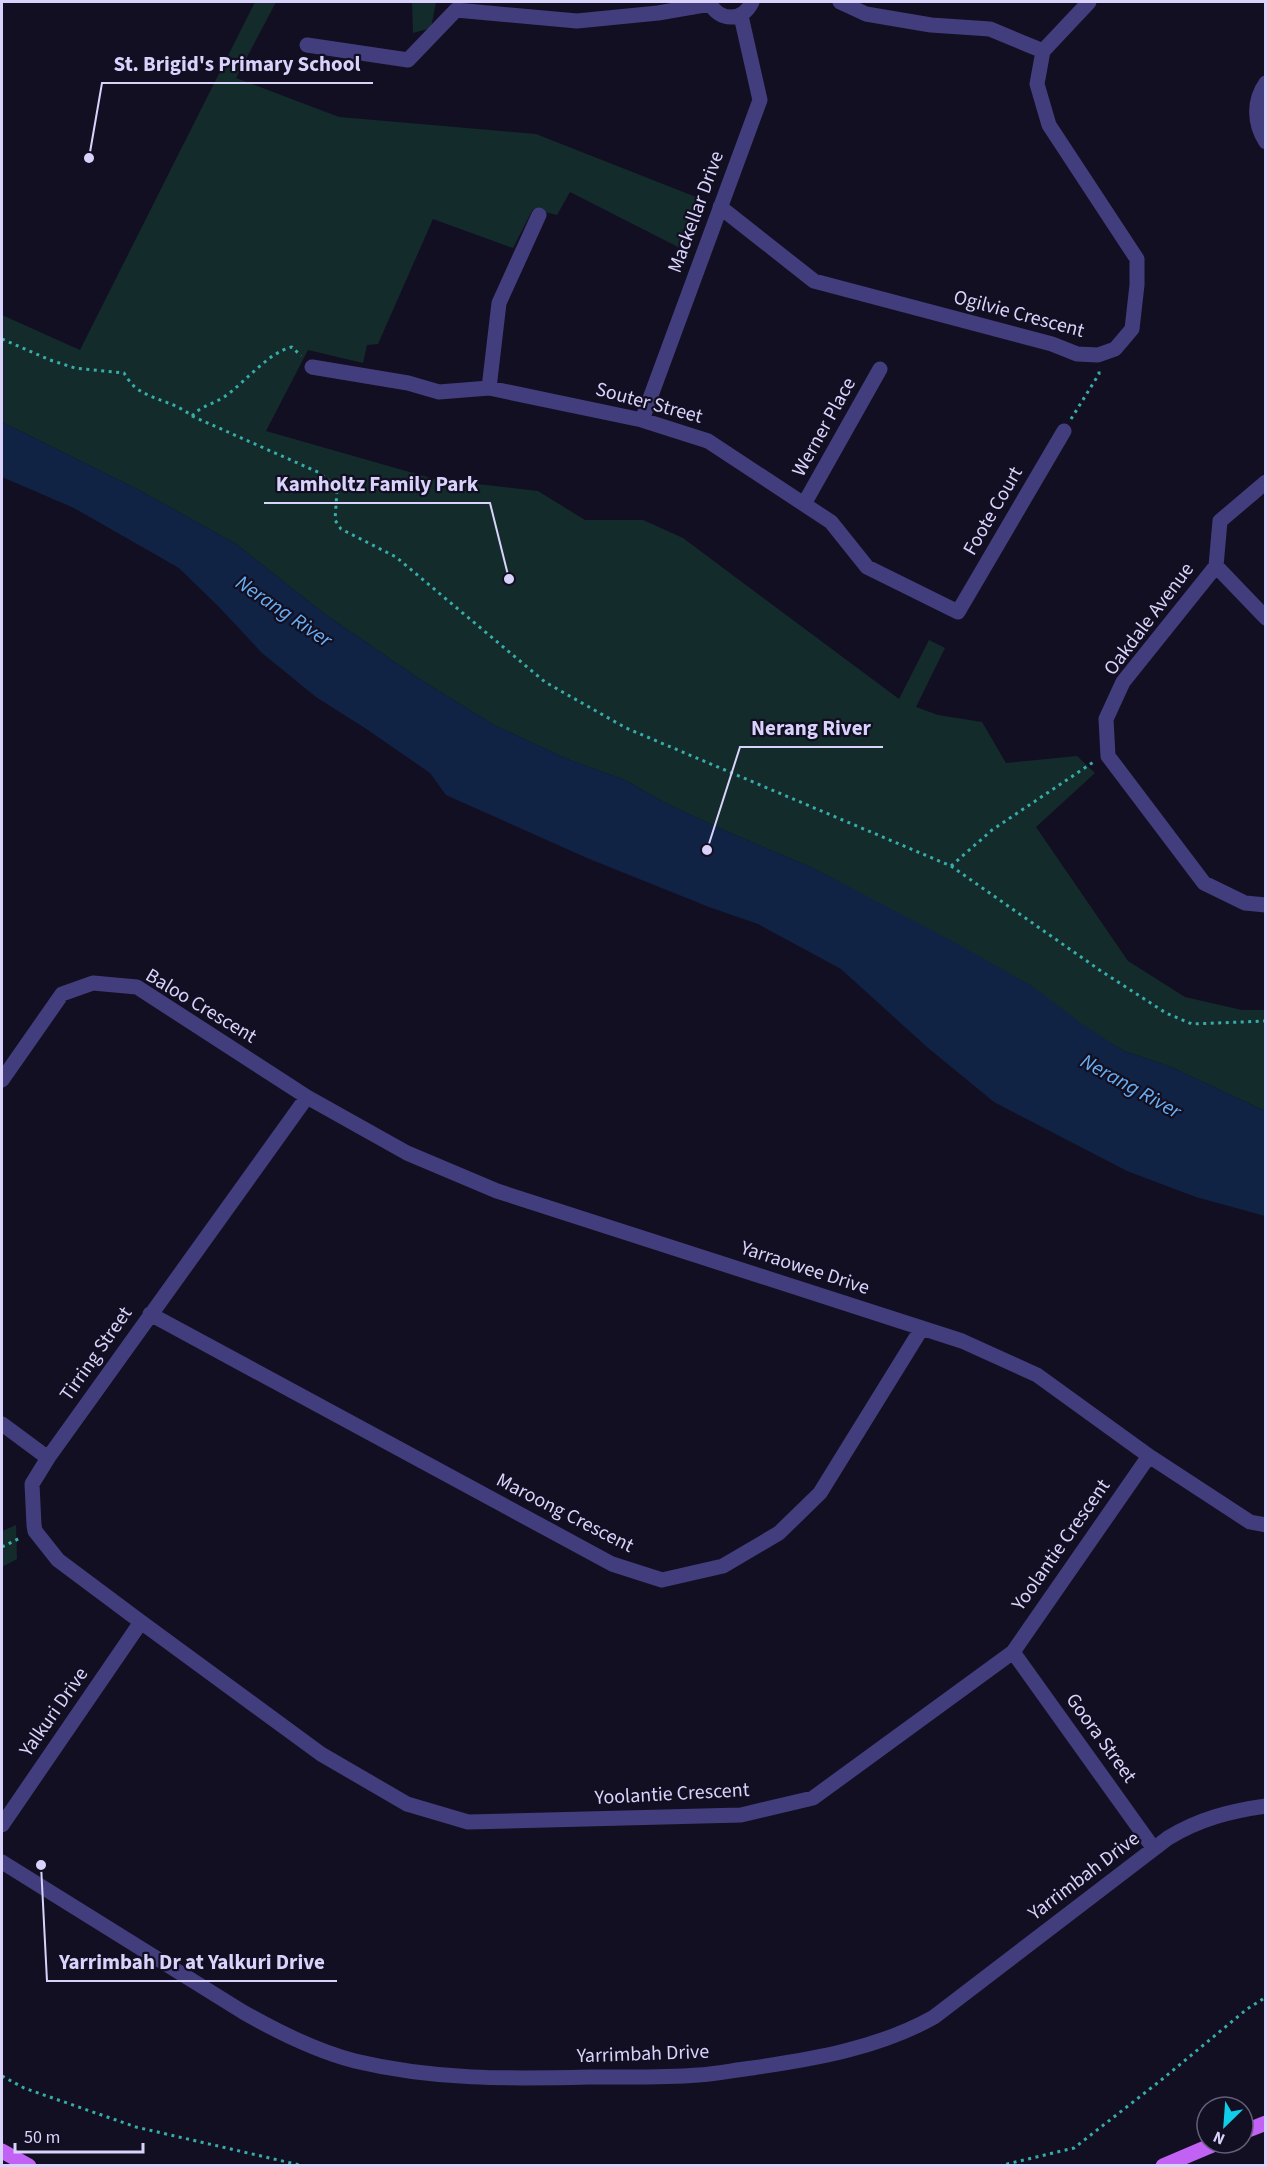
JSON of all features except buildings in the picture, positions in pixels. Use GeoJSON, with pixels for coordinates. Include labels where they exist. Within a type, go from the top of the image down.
{"type":"FeatureCollection","features":[{"type":"Feature","properties":{"kind":"main road"},"geometry":{"type":"LineString","coordinates":[[2,2151],[29,2166]]}},
{"type":"Feature","properties":{"kind":"main road"},"geometry":{"type":"LineString","coordinates":[[1163,2166],[1195,2152]]}},
{"type":"Feature","properties":{"kind":"street"},"geometry":{"type":"LineString","coordinates":[[307,45],[408,60],[456,10],[577,21],[658,13],[709,3],[716,12],[723,16],[741,16],[752,2]]}},
{"type":"Feature","properties":{"kind":"street"},"geometry":{"type":"LineString","coordinates":[[840,2],[866,14],[931,25],[990,28],[1043,51],[1089,2]]}},
{"type":"Feature","properties":{"kind":"street","name":"Mackellar Drive"},"geometry":{"type":"LineString","coordinates":[[642,420],[760,100],[741,16]]}},
{"type":"Feature","properties":{"kind":"street","name":"Ogilvie Crescent"},"geometry":{"type":"LineString","coordinates":[[720,207],[814,281],[1052,344],[1077,354],[1098,355],[1115,349],[1132,329],[1137,285],[1137,259],[1049,125],[1037,84],[1043,51]]}},
{"type":"Feature","properties":{"kind":"street"},"geometry":{"type":"LineString","coordinates":[[1266,83],[1256,104],[1258,130],[1266,142]]}},
{"type":"Feature","properties":{"kind":"street"},"geometry":{"type":"LineString","coordinates":[[489,388],[498,303],[539,215]]}},
{"type":"Feature","properties":{"kind":"street","name":"Souter Street"},"geometry":{"type":"LineString","coordinates":[[312,368],[408,383],[439,392],[489,388],[642,420],[708,441],[831,522],[867,567],[958,612]]}},
{"type":"Feature","properties":{"kind":"street","name":"Werner Place"},"geometry":{"type":"LineString","coordinates":[[804,504],[880,369]]}},
{"type":"Feature","properties":{"kind":"street","name":"Foote Court"},"geometry":{"type":"LineString","coordinates":[[958,612],[1064,431]]}},
{"type":"Feature","properties":{"kind":"street","name":"Oakdale Avenue"},"geometry":{"type":"LineString","coordinates":[[1108,756],[1106,719],[1124,682],[1216,566],[1220,521],[1266,482]]}},
{"type":"Feature","properties":{"kind":"street"},"geometry":{"type":"LineString","coordinates":[[1216,566],[1266,618]]}},
{"type":"Feature","properties":{"kind":"street"},"geometry":{"type":"LineString","coordinates":[[1108,756],[1204,883],[1245,903],[1266,905]]}},
{"type":"Feature","properties":{"kind":"street","name":"Baloo Crescent"},"geometry":{"type":"LineString","coordinates":[[2,1080],[62,994],[93,983],[137,987],[307,1097]]}},
{"type":"Feature","properties":{"kind":"street","name":"Tirring Street"},"geometry":{"type":"LineString","coordinates":[[35,1532],[32,1484],[48,1458],[307,1097]]}},
{"type":"Feature","properties":{"kind":"street","name":"Yarraowee Drive"},"geometry":{"type":"LineString","coordinates":[[307,1097],[407,1153],[497,1191],[962,1341],[1036,1375],[1149,1456],[1250,1522],[1266,1525]]}},
{"type":"Feature","properties":{"kind":"street","name":"Maroong Crescent"},"geometry":{"type":"LineString","coordinates":[[150,1314],[612,1564],[662,1581],[723,1566],[779,1533],[820,1493],[922,1328]]}},
{"type":"Feature","properties":{"kind":"street"},"geometry":{"type":"LineString","coordinates":[[2,1424],[48,1458]]}},
{"type":"Feature","properties":{"kind":"street","name":"Yoolantie Crescent"},"geometry":{"type":"LineString","coordinates":[[141,1622],[321,1754],[407,1804],[468,1822],[741,1815],[813,1798],[1013,1652],[1149,1456]]}},
{"type":"Feature","properties":{"kind":"street"},"geometry":{"type":"LineString","coordinates":[[35,1532],[58,1560],[141,1622]]}},
{"type":"Feature","properties":{"kind":"street","name":"Yalkuri Drive"},"geometry":{"type":"LineString","coordinates":[[2,1825],[141,1622]]}},
{"type":"Feature","properties":{"kind":"street","name":"Goora Street"},"geometry":{"type":"LineString","coordinates":[[1013,1652],[1154,1849]]}},
{"type":"Feature","properties":{"kind":"street","name":"Yarrimbah Drive"},"geometry":{"type":"LineString","coordinates":[[2,1862],[233,2006],[279,2032],[352,2060],[399,2070],[487,2079],[699,2075],[833,2054],[918,2026],[934,2017],[1168,1838],[1218,1814],[1266,1806]]}},
{"type":"Feature","properties":{"kind":"path"},"geometry":{"type":"LineString","coordinates":[[2,339],[75,368],[124,373],[135,387],[153,397],[179,406],[192,416],[320,473],[337,490],[335,520],[341,529],[396,557],[545,682],[626,728],[951,866],[1101,971],[1166,1013],[1192,1024],[1266,1021]]}},
{"type":"Feature","properties":{"kind":"path"},"geometry":{"type":"LineString","coordinates":[[192,416],[199,409],[223,398],[280,350],[292,347],[312,368]]}},
{"type":"Feature","properties":{"kind":"path"},"geometry":{"type":"LineString","coordinates":[[1064,431],[1099,374],[1098,355]]}},
{"type":"Feature","properties":{"kind":"path"},"geometry":{"type":"LineString","coordinates":[[951,866],[992,830],[1088,763],[1108,756]]}},
{"type":"Feature","properties":{"kind":"path"},"geometry":{"type":"LineString","coordinates":[[2,1546],[35,1532]]}},
{"type":"Feature","properties":{"kind":"path"},"geometry":{"type":"LineString","coordinates":[[999,2166],[1074,2148],[1247,2009],[1266,1997]]}},
{"type":"Feature","properties":{"kind":"path"},"geometry":{"type":"LineString","coordinates":[[2,2076],[24,2088],[136,2127],[304,2166]]}},
{"type":"Feature","properties":{"kind":"green space"},"geometry":{"type":"Polygon","coordinates":[[[255,2],[276,2],[236,78],[339,117],[536,134],[701,199],[680,248],[570,192],[557,215],[533,209],[513,248],[433,219],[378,344],[367,345],[363,363],[308,350],[266,431],[434,479],[538,491],[585,520],[643,520],[683,538],[899,699],[929,640],[945,648],[916,707],[938,715],[982,722],[1006,763],[1077,756],[1095,773],[1036,827],[1128,961],[1185,997],[1242,1010],[1265,1010],[1265,1111],[1171,1067],[1124,1051],[872,900],[813,868],[663,802],[625,780],[567,759],[494,725],[418,678],[326,615],[236,544],[137,489],[2,422],[2,315],[80,350],[255,2]]]}},
{"type":"Feature","properties":{"kind":"green space"},"geometry":{"type":"Polygon","coordinates":[[[412,2],[436,2],[431,28],[413,33],[412,2]]]}},
{"type":"Feature","properties":{"kind":"green space"},"geometry":{"type":"Polygon","coordinates":[[[16,1525],[17,1559],[2,1567],[2,1531],[16,1525]]]}},
{"type":"Feature","properties":{"kind":"water"},"geometry":{"type":"Polygon","coordinates":[[[2,422],[137,489],[236,544],[326,615],[418,678],[494,725],[567,759],[625,780],[663,802],[813,868],[1032,986],[1082,1024],[1124,1051],[1171,1067],[1265,1111],[1265,1216],[1196,1197],[1127,1171],[994,1102],[927,1047],[841,969],[758,924],[587,858],[446,795],[430,773],[316,697],[262,653],[179,568],[74,508],[2,477],[2,422]]]}},
{"type":"Feature","properties":{"kind":"place","name":"St. Brigid's Primary School"},"geometry":{"type":"Point","coordinates":[89,158]}},
{"type":"Feature","properties":{"kind":"place","name":"Kamholtz Family Park"},"geometry":{"type":"Point","coordinates":[509,579]}},
{"type":"Feature","properties":{"kind":"place","name":"Nerang River"},"geometry":{"type":"Point","coordinates":[707,850]}},
{"type":"Feature","properties":{"kind":"place","name":"Yarrimbah Dr at Yalkuri Drive"},"geometry":{"type":"Point","coordinates":[41,1865]}}]}
